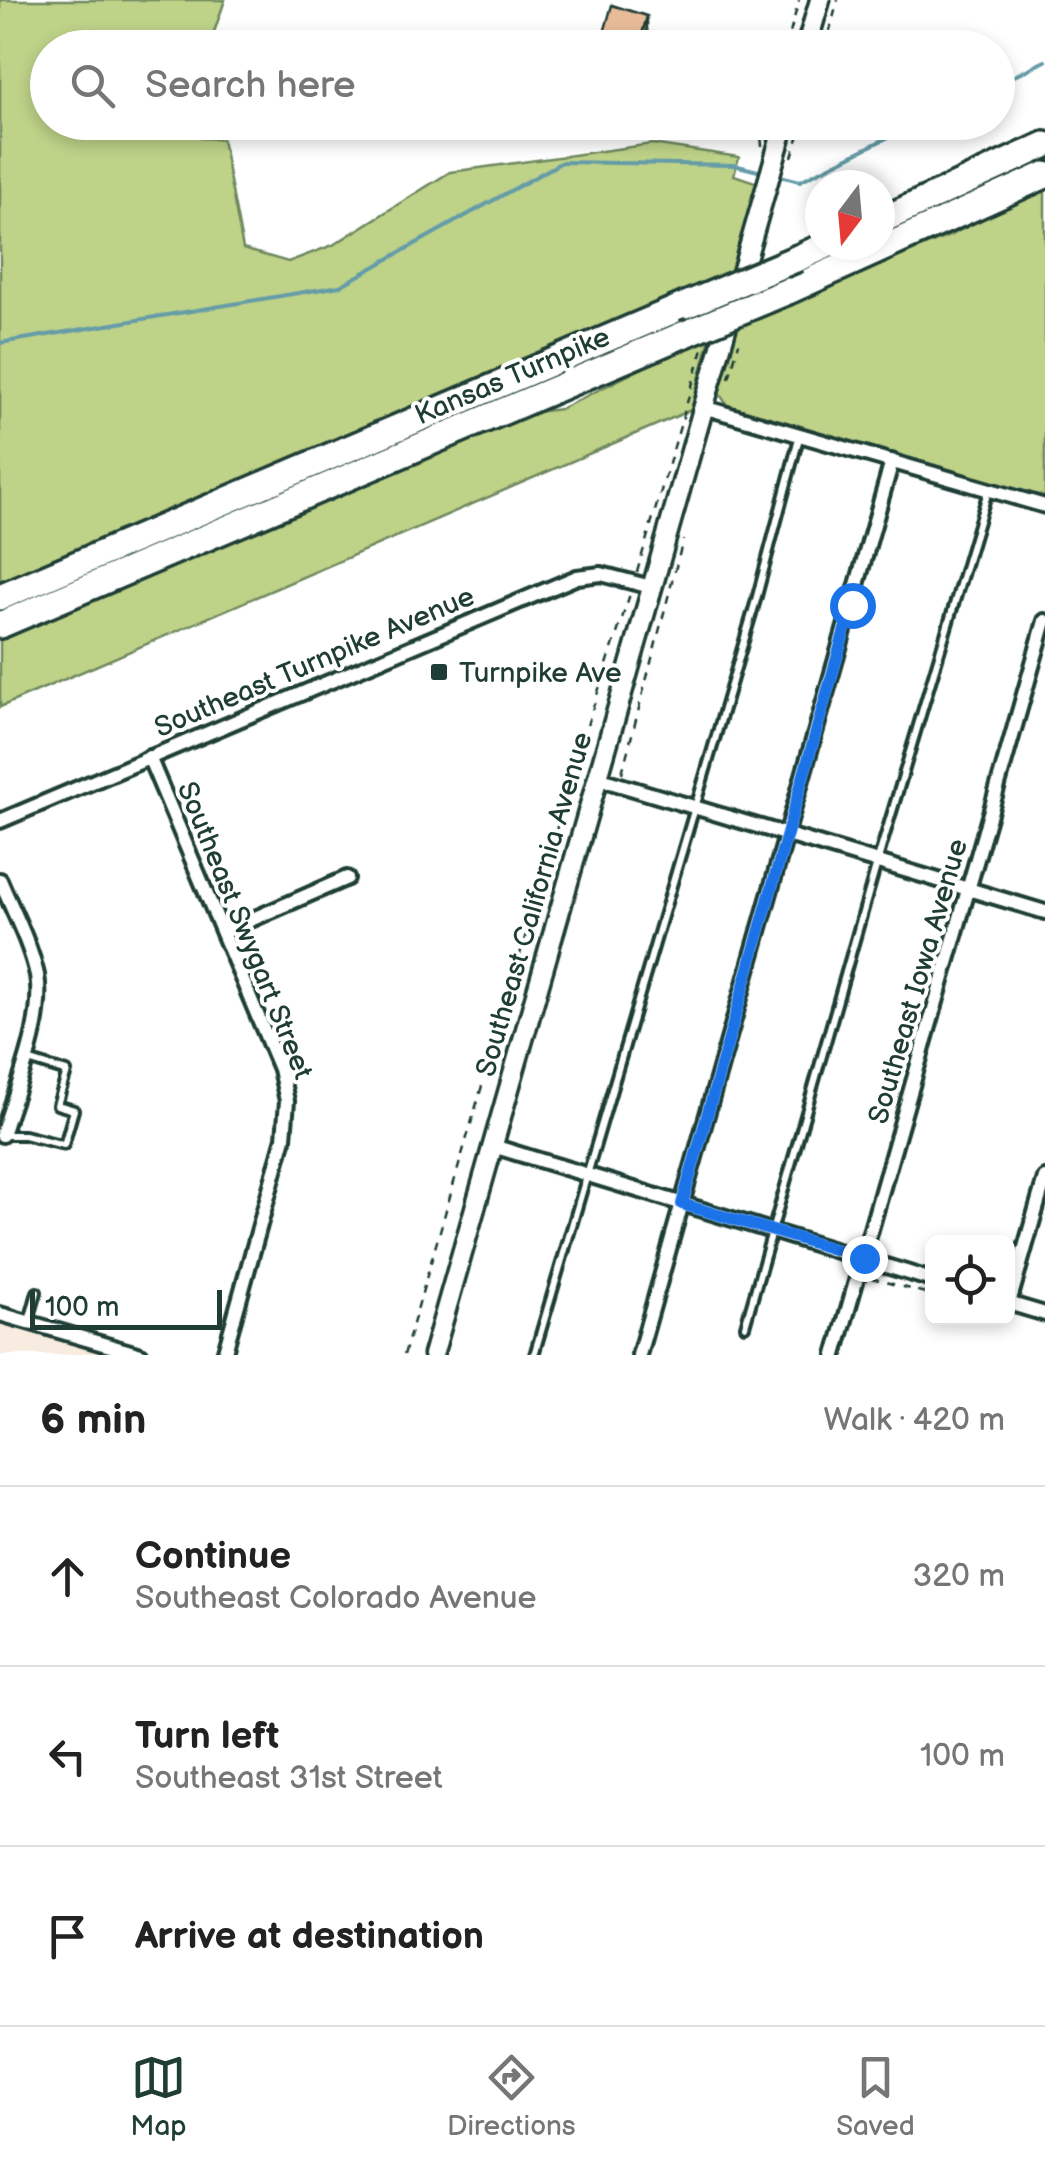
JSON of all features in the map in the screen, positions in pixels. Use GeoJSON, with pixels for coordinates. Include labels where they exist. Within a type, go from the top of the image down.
{"type":"FeatureCollection","features":[{"type":"Feature","properties":{"kind":"highway"},"geometry":{"type":"LineString","coordinates":[[895,214],[1045,145]]}},
{"type":"Feature","properties":{"kind":"highway","name":"Kansas Turnpike"},"geometry":{"type":"LineString","coordinates":[[0,625],[696,334],[1045,175]]}},
{"type":"Feature","properties":{"kind":"highway","name":"Kansas Turnpike"},"geometry":{"type":"LineString","coordinates":[[0,597],[805,255]]}},
{"type":"Feature","properties":{"kind":"main road"},"geometry":{"type":"LineString","coordinates":[[811,30],[820,0]]}},
{"type":"Feature","properties":{"kind":"main road","name":"Southeast California Avenue"},"geometry":{"type":"LineString","coordinates":[[434,1355],[597,778],[643,585],[702,407],[761,206],[776,140]]}},
{"type":"Feature","properties":{"kind":"street"},"geometry":{"type":"LineString","coordinates":[[702,407],[1045,506]]}},
{"type":"Feature","properties":{"kind":"street"},"geometry":{"type":"LineString","coordinates":[[639,1355],[892,461]]}},
{"type":"Feature","properties":{"kind":"street","name":"Southeast Turnpike Avenue"},"geometry":{"type":"LineString","coordinates":[[0,822],[578,577],[601,574],[643,585]]}},
{"type":"Feature","properties":{"kind":"street","name":"Southeast Iowa Avenue"},"geometry":{"type":"LineString","coordinates":[[835,1355],[1045,621]]}},
{"type":"Feature","properties":{"kind":"street","name":"Southeast Swygart Street"},"geometry":{"type":"LineString","coordinates":[[149,757],[286,1090],[288,1118],[224,1355]]}},
{"type":"Feature","properties":{"kind":"street"},"geometry":{"type":"LineString","coordinates":[[597,778],[1045,912]]}},
{"type":"Feature","properties":{"kind":"street"},"geometry":{"type":"LineString","coordinates":[[222,932],[347,878]]}},
{"type":"Feature","properties":{"kind":"street"},"geometry":{"type":"LineString","coordinates":[[0,880],[32,956],[38,987],[36,1022],[1,1135]]}},
{"type":"Feature","properties":{"kind":"street"},"geometry":{"type":"LineString","coordinates":[[493,1146],[925,1278]]}},
{"type":"Feature","properties":{"kind":"street"},"geometry":{"type":"LineString","coordinates":[[1015,1279],[1045,1178]]}},
{"type":"Feature","properties":{"kind":"street"},"geometry":{"type":"LineString","coordinates":[[1015,1305],[1045,1314]]}},
{"type":"Feature","properties":{"kind":"street"},"geometry":{"type":"LineString","coordinates":[[0,1314],[141,1355]]}},
{"type":"Feature","properties":{"kind":"lane"},"geometry":{"type":"LineString","coordinates":[[534,1355],[756,600],[800,434]]}},
{"type":"Feature","properties":{"kind":"lane"},"geometry":{"type":"LineString","coordinates":[[745,1326],[989,490]]}},
{"type":"Feature","properties":{"kind":"lane"},"geometry":{"type":"LineString","coordinates":[[1,1135],[24,1135],[64,1144],[74,1110],[57,1105],[67,1072],[24,1059]]}},
{"type":"Feature","properties":{"kind":"lane"},"geometry":{"type":"LineString","coordinates":[[28,1322],[37,1292]]}},
{"type":"Feature","properties":{"kind":"path"},"geometry":{"type":"LineString","coordinates":[[791,30],[800,0]]}},
{"type":"Feature","properties":{"kind":"path"},"geometry":{"type":"LineString","coordinates":[[830,30],[838,0]]}},
{"type":"Feature","properties":{"kind":"path"},"geometry":{"type":"LineString","coordinates":[[764,140],[771,149]]}},
{"type":"Feature","properties":{"kind":"path"},"geometry":{"type":"LineString","coordinates":[[788,163],[797,140]]}},
{"type":"Feature","properties":{"kind":"path"},"geometry":{"type":"LineString","coordinates":[[728,382],[742,331]]}},
{"type":"Feature","properties":{"kind":"path"},"geometry":{"type":"LineString","coordinates":[[404,1355],[580,744],[643,585],[691,382],[696,334]]}},
{"type":"Feature","properties":{"kind":"path"},"geometry":{"type":"LineString","coordinates":[[626,758],[686,529]]}},
{"type":"Feature","properties":{"kind":"path"},"geometry":{"type":"LineString","coordinates":[[858,1275],[925,1293]]}},
{"type":"Feature","properties":{"kind":"shaded area"},"geometry":{"type":"Polygon","coordinates":[[[0,1322],[116,1355],[0,1355],[0,1322]]]}},
{"type":"Feature","properties":{"kind":"green space"},"geometry":{"type":"Polygon","coordinates":[[[0,0],[225,0],[215,30],[30,30],[30,140],[222,140],[243,249],[288,262],[333,245],[450,172],[652,144],[739,157],[734,175],[758,183],[734,272],[0,581],[0,0]]]}},
{"type":"Feature","properties":{"kind":"green space"},"geometry":{"type":"Polygon","coordinates":[[[1045,187],[1045,499],[727,405],[717,390],[736,323],[949,236],[1045,187]]]}},
{"type":"Feature","properties":{"kind":"green space"},"geometry":{"type":"Polygon","coordinates":[[[711,334],[691,410],[0,707],[0,639],[536,412],[560,409],[711,334]]]}},
{"type":"Feature","properties":{"kind":"building"},"geometry":{"type":"Polygon","coordinates":[[[612,5],[647,16],[643,30],[605,30],[612,5]]]}},
{"type":"Feature","properties":{"kind":"waterway"},"geometry":{"type":"LineString","coordinates":[[1015,76],[1045,61]]}},
{"type":"Feature","properties":{"kind":"waterway"},"geometry":{"type":"LineString","coordinates":[[776,175],[800,181],[883,140]]}},
{"type":"Feature","properties":{"kind":"waterway"},"geometry":{"type":"LineString","coordinates":[[0,343],[340,286],[562,162],[734,165],[762,172]]}},
{"type":"Feature","properties":{"kind":"place","name":"Turnpike Ave"},"geometry":{"type":"Point","coordinates":[439,672]}},
{"type":"Feature","properties":{"kind":"route"},"geometry":{"type":"LineString","coordinates":[[852,605],[682,1204],[864,1258]]}}]}
